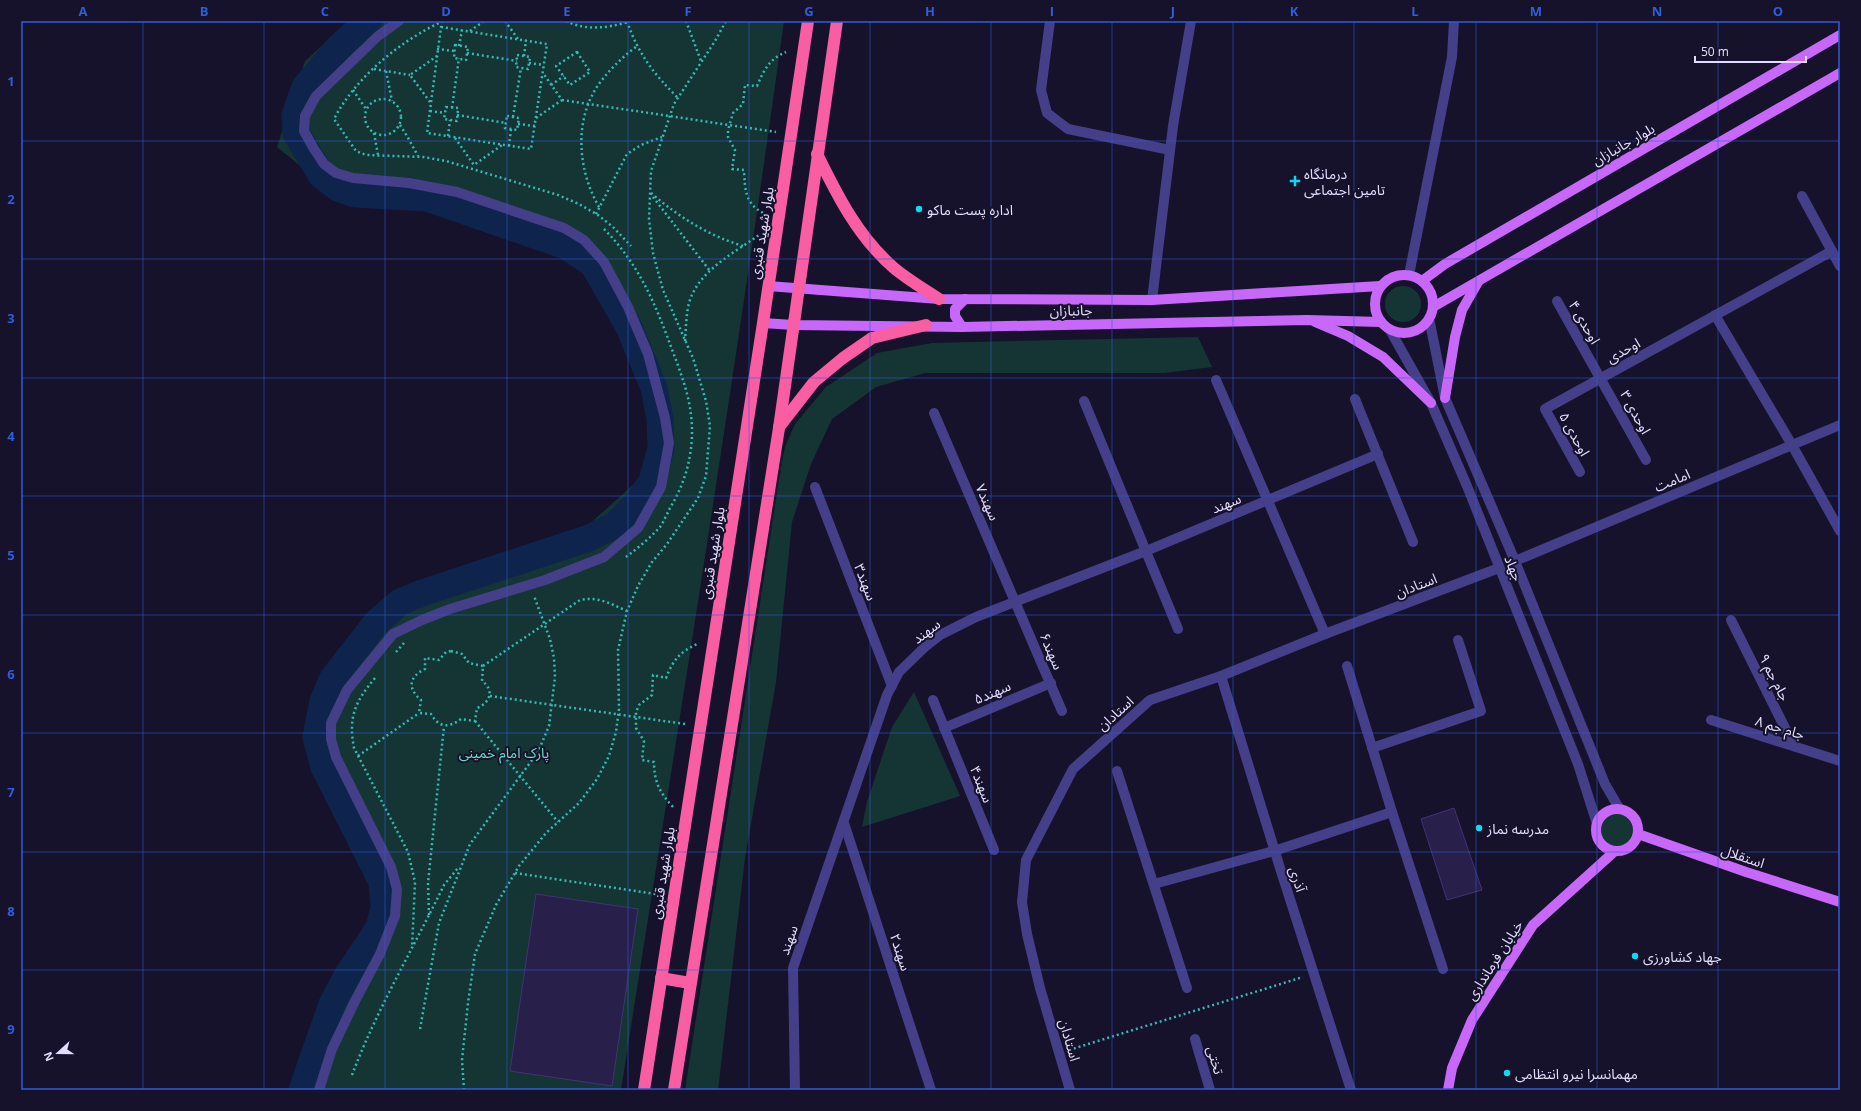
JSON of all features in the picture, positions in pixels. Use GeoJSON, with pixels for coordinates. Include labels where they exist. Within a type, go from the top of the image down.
{"type":"FeatureCollection","features":[{"type":"Feature","properties":{"kind":"highway","name":"بلوار شهید قنبری"},"geometry":{"type":"LineString","coordinates":[[644,1090],[763,323],[808,21]]}},
{"type":"Feature","properties":{"kind":"highway"},"geometry":{"type":"LineString","coordinates":[[674,1090],[779,428],[837,21]]}},
{"type":"Feature","properties":{"kind":"highway"},"geometry":{"type":"LineString","coordinates":[[817,154],[841,203],[866,239],[894,268],[939,299]]}},
{"type":"Feature","properties":{"kind":"highway"},"geometry":{"type":"LineString","coordinates":[[779,428],[814,382],[842,358],[872,338],[926,325]]}},
{"type":"Feature","properties":{"kind":"highway"},"geometry":{"type":"LineString","coordinates":[[661,978],[690,983]]}},
{"type":"Feature","properties":{"kind":"main road","name":"بلوار جانبازان"},"geometry":{"type":"LineString","coordinates":[[1422,281],[1445,264],[1840,35]]}},
{"type":"Feature","properties":{"kind":"main road"},"geometry":{"type":"LineString","coordinates":[[1433,307],[1840,72]]}},
{"type":"Feature","properties":{"kind":"main road"},"geometry":{"type":"LineString","coordinates":[[1398,275],[1409,275],[1422,281],[1428,288],[1432,297],[1433,307],[1429,318],[1419,329],[1412,332],[1397,332],[1390,330],[1381,322],[1375,308],[1376,292],[1388,278],[1398,275]]}},
{"type":"Feature","properties":{"kind":"main road"},"geometry":{"type":"LineString","coordinates":[[1445,398],[1455,337],[1462,310],[1478,282]]}},
{"type":"Feature","properties":{"kind":"main road","name":"جانبازان"},"geometry":{"type":"LineString","coordinates":[[768,286],[965,300],[1152,300],[1380,286]]}},
{"type":"Feature","properties":{"kind":"main road"},"geometry":{"type":"LineString","coordinates":[[962,327],[955,316],[955,309],[965,300]]}},
{"type":"Feature","properties":{"kind":"main road","name":"جانبازان"},"geometry":{"type":"LineString","coordinates":[[763,323],[793,325],[926,325],[962,327],[1307,320],[1381,322]]}},
{"type":"Feature","properties":{"kind":"main road"},"geometry":{"type":"LineString","coordinates":[[1307,320],[1348,336],[1383,357],[1431,403]]}},
{"type":"Feature","properties":{"kind":"main road"},"geometry":{"type":"LineString","coordinates":[[1619,808],[1626,810],[1637,820],[1638,834],[1632,845],[1621,851],[1615,851],[1608,849],[1598,838],[1597,824],[1600,817],[1605,812],[1619,808]]}},
{"type":"Feature","properties":{"kind":"main road","name":"استقلال"},"geometry":{"type":"LineString","coordinates":[[1638,834],[1746,872],[1840,902]]}},
{"type":"Feature","properties":{"kind":"main road","name":"خیابان فرمانداری"},"geometry":{"type":"LineString","coordinates":[[1448,1090],[1452,1068],[1472,1020],[1533,925],[1615,851]]}},
{"type":"Feature","properties":{"kind":"street"},"geometry":{"type":"LineString","coordinates":[[319,1090],[332,1049],[380,954],[395,916],[397,888],[391,867],[336,757],[331,739],[331,723],[347,690],[393,634],[450,609],[545,580],[604,557],[638,528],[661,487],[669,444],[665,418],[648,354],[628,307],[604,262],[584,240],[564,228],[457,192],[409,183],[353,178],[336,173],[324,164],[314,149],[304,131],[305,116],[316,96],[378,36],[399,21]]}},
{"type":"Feature","properties":{"kind":"street"},"geometry":{"type":"LineString","coordinates":[[1050,21],[1041,90],[1047,113],[1068,129],[1170,150]]}},
{"type":"Feature","properties":{"kind":"street"},"geometry":{"type":"LineString","coordinates":[[1152,300],[1170,150],[1191,21]]}},
{"type":"Feature","properties":{"kind":"street"},"geometry":{"type":"LineString","coordinates":[[1409,275],[1452,57],[1454,21]]}},
{"type":"Feature","properties":{"kind":"street"},"geometry":{"type":"LineString","coordinates":[[1802,196],[1840,266]]}},
{"type":"Feature","properties":{"kind":"street","name":"اوحدی"},"geometry":{"type":"LineString","coordinates":[[1545,409],[1832,251]]}},
{"type":"Feature","properties":{"kind":"street","name":"اوحدی ۴"},"geometry":{"type":"LineString","coordinates":[[1557,300],[1601,378]]}},
{"type":"Feature","properties":{"kind":"street"},"geometry":{"type":"LineString","coordinates":[[1715,315],[1792,445],[1840,531]]}},
{"type":"Feature","properties":{"kind":"street","name":"جهاد"},"geometry":{"type":"LineString","coordinates":[[1429,318],[1445,398],[1515,561],[1604,784],[1619,808]]}},
{"type":"Feature","properties":{"kind":"street","name":"جهاد"},"geometry":{"type":"LineString","coordinates":[[1390,330],[1431,403],[1467,486],[1578,764],[1597,824]]}},
{"type":"Feature","properties":{"kind":"street","name":"اوحدی ۳"},"geometry":{"type":"LineString","coordinates":[[1601,378],[1646,460]]}},
{"type":"Feature","properties":{"kind":"street"},"geometry":{"type":"LineString","coordinates":[[1216,380],[1325,634]]}},
{"type":"Feature","properties":{"kind":"street"},"geometry":{"type":"LineString","coordinates":[[1355,399],[1413,542]]}},
{"type":"Feature","properties":{"kind":"street"},"geometry":{"type":"LineString","coordinates":[[1084,401],[1178,629]]}},
{"type":"Feature","properties":{"kind":"street","name":"اوحدی ۵"},"geometry":{"type":"LineString","coordinates":[[1545,409],[1580,472]]}},
{"type":"Feature","properties":{"kind":"street","name":"سهند۷"},"geometry":{"type":"LineString","coordinates":[[934,413],[1016,602]]}},
{"type":"Feature","properties":{"kind":"street","name":"امامت"},"geometry":{"type":"LineString","coordinates":[[1515,561],[1840,425]]}},
{"type":"Feature","properties":{"kind":"street","name":"سهند"},"geometry":{"type":"LineString","coordinates":[[795,1090],[793,968],[892,686],[899,672],[940,635],[976,616],[1146,552],[1378,454]]}},
{"type":"Feature","properties":{"kind":"street","name":"سهند۳"},"geometry":{"type":"LineString","coordinates":[[815,488],[892,686]]}},
{"type":"Feature","properties":{"kind":"street","name":"استادان"},"geometry":{"type":"LineString","coordinates":[[1070,1090],[1027,934],[1022,902],[1026,860],[1073,769],[1150,700],[1221,676],[1325,634],[1499,568]]}},
{"type":"Feature","properties":{"kind":"street","name":"سهند۶"},"geometry":{"type":"LineString","coordinates":[[1016,602],[1062,711]]}},
{"type":"Feature","properties":{"kind":"street","name":"جام جم ۹"},"geometry":{"type":"LineString","coordinates":[[1731,620],[1794,746]]}},
{"type":"Feature","properties":{"kind":"street"},"geometry":{"type":"LineString","coordinates":[[1372,748],[1481,711],[1458,640]]}},
{"type":"Feature","properties":{"kind":"street"},"geometry":{"type":"LineString","coordinates":[[1347,666],[1443,969]]}},
{"type":"Feature","properties":{"kind":"street","name":"آذری"},"geometry":{"type":"LineString","coordinates":[[1221,676],[1274,851],[1351,1090]]}},
{"type":"Feature","properties":{"kind":"street","name":"سهند۵"},"geometry":{"type":"LineString","coordinates":[[944,728],[1051,683]]}},
{"type":"Feature","properties":{"kind":"street","name":"سهند۴"},"geometry":{"type":"LineString","coordinates":[[933,700],[994,850]]}},
{"type":"Feature","properties":{"kind":"street","name":"جام جم ۸"},"geometry":{"type":"LineString","coordinates":[[1711,720],[1840,761]]}},
{"type":"Feature","properties":{"kind":"street"},"geometry":{"type":"LineString","coordinates":[[1117,771],[1187,988]]}},
{"type":"Feature","properties":{"kind":"street"},"geometry":{"type":"LineString","coordinates":[[1154,884],[1274,851],[1392,812]]}},
{"type":"Feature","properties":{"kind":"street","name":"سهند۲"},"geometry":{"type":"LineString","coordinates":[[844,823],[931,1090]]}},
{"type":"Feature","properties":{"kind":"street","name":"تختی"},"geometry":{"type":"LineString","coordinates":[[1195,1039],[1210,1090]]}},
{"type":"Feature","properties":{"kind":"path"},"geometry":{"type":"LineString","coordinates":[[443,21],[400,46],[374,69],[342,103],[334,119],[356,151],[366,154],[418,156],[446,161],[558,195],[596,214],[613,227],[631,246]]}},
{"type":"Feature","properties":{"kind":"path"},"geometry":{"type":"LineString","coordinates":[[470,31],[484,21]]}},
{"type":"Feature","properties":{"kind":"path"},"geometry":{"type":"LineString","coordinates":[[505,21],[518,39]]}},
{"type":"Feature","properties":{"kind":"path"},"geometry":{"type":"LineString","coordinates":[[566,21],[585,28],[607,27],[627,22],[637,46],[652,71],[678,98]]}},
{"type":"Feature","properties":{"kind":"path"},"geometry":{"type":"LineString","coordinates":[[686,21],[702,62]]}},
{"type":"Feature","properties":{"kind":"path"},"geometry":{"type":"LineString","coordinates":[[439,23],[438,49],[427,133],[531,149],[547,44],[440,27]]}},
{"type":"Feature","properties":{"kind":"path"},"geometry":{"type":"LineString","coordinates":[[459,46],[462,30]]}},
{"type":"Feature","properties":{"kind":"path"},"geometry":{"type":"LineString","coordinates":[[524,56],[526,40]]}},
{"type":"Feature","properties":{"kind":"path"},"geometry":{"type":"LineString","coordinates":[[455,45],[468,47],[466,60],[454,58],[454,51],[455,45]]}},
{"type":"Feature","properties":{"kind":"path"},"geometry":{"type":"LineString","coordinates":[[599,207],[586,181],[582,161],[581,144],[585,112],[601,81],[614,66],[637,46]]}},
{"type":"Feature","properties":{"kind":"path"},"geometry":{"type":"LineString","coordinates":[[438,49],[454,51]]}},
{"type":"Feature","properties":{"kind":"path"},"geometry":{"type":"LineString","coordinates":[[577,52],[590,72],[570,86],[564,76],[556,66],[577,52]]}},
{"type":"Feature","properties":{"kind":"path"},"geometry":{"type":"LineString","coordinates":[[763,213],[754,208],[749,202],[745,188],[744,170],[732,169],[735,150],[728,137],[728,125],[733,113],[743,104],[745,85],[757,86],[766,66],[776,56],[786,52]]}},
{"type":"Feature","properties":{"kind":"path"},"geometry":{"type":"LineString","coordinates":[[467,53],[517,61]]}},
{"type":"Feature","properties":{"kind":"path"},"geometry":{"type":"LineString","coordinates":[[517,55],[530,57],[528,69],[516,67],[517,61],[517,55]]}},
{"type":"Feature","properties":{"kind":"path"},"geometry":{"type":"LineString","coordinates":[[410,75],[436,56]]}},
{"type":"Feature","properties":{"kind":"path"},"geometry":{"type":"LineString","coordinates":[[452,108],[459,58]]}},
{"type":"Feature","properties":{"kind":"path"},"geometry":{"type":"LineString","coordinates":[[529,63],[544,65]]}},
{"type":"Feature","properties":{"kind":"path"},"geometry":{"type":"LineString","coordinates":[[513,117],[521,68]]}},
{"type":"Feature","properties":{"kind":"path"},"geometry":{"type":"LineString","coordinates":[[374,69],[410,75],[430,103]]}},
{"type":"Feature","properties":{"kind":"path"},"geometry":{"type":"LineString","coordinates":[[386,71],[392,101]]}},
{"type":"Feature","properties":{"kind":"path"},"geometry":{"type":"LineString","coordinates":[[543,73],[562,100]]}},
{"type":"Feature","properties":{"kind":"path"},"geometry":{"type":"LineString","coordinates":[[551,85],[564,76]]}},
{"type":"Feature","properties":{"kind":"path"},"geometry":{"type":"LineString","coordinates":[[353,90],[366,109],[365,122],[374,133],[383,136],[389,134],[394,131],[399,124],[401,116],[400,110],[392,101],[386,99],[374,101],[366,109]]}},
{"type":"Feature","properties":{"kind":"path"},"geometry":{"type":"LineString","coordinates":[[536,118],[562,100],[776,132]]}},
{"type":"Feature","properties":{"kind":"path"},"geometry":{"type":"LineString","coordinates":[[446,107],[458,108],[456,121],[444,119],[445,113],[446,107]]}},
{"type":"Feature","properties":{"kind":"path"},"geometry":{"type":"LineString","coordinates":[[430,111],[445,113]]}},
{"type":"Feature","properties":{"kind":"path"},"geometry":{"type":"LineString","coordinates":[[457,115],[506,123]]}},
{"type":"Feature","properties":{"kind":"path"},"geometry":{"type":"LineString","coordinates":[[507,116],[519,118],[517,130],[505,128],[506,123],[507,116]]}},
{"type":"Feature","properties":{"kind":"path"},"geometry":{"type":"LineString","coordinates":[[448,136],[450,120]]}},
{"type":"Feature","properties":{"kind":"path"},"geometry":{"type":"LineString","coordinates":[[399,124],[418,156]]}},
{"type":"Feature","properties":{"kind":"path"},"geometry":{"type":"LineString","coordinates":[[518,124],[535,126]]}},
{"type":"Feature","properties":{"kind":"path"},"geometry":{"type":"LineString","coordinates":[[509,146],[511,129]]}},
{"type":"Feature","properties":{"kind":"path"},"geometry":{"type":"LineString","coordinates":[[374,133],[378,154]]}},
{"type":"Feature","properties":{"kind":"path"},"geometry":{"type":"LineString","coordinates":[[454,137],[474,165]]}},
{"type":"Feature","properties":{"kind":"path"},"geometry":{"type":"LineString","coordinates":[[596,214],[627,154],[641,145],[662,137]]}},
{"type":"Feature","properties":{"kind":"path"},"geometry":{"type":"LineString","coordinates":[[473,169],[474,165],[503,145]]}},
{"type":"Feature","properties":{"kind":"path"},"geometry":{"type":"LineString","coordinates":[[710,271],[650,193],[697,227],[712,235],[743,246]]}},
{"type":"Feature","properties":{"kind":"path"},"geometry":{"type":"LineString","coordinates":[[685,342],[690,302],[696,287],[710,271],[760,235]]}},
{"type":"Feature","properties":{"kind":"path"},"geometry":{"type":"LineString","coordinates":[[420,1030],[439,924],[460,866],[470,844],[538,752],[549,726],[555,677],[554,658],[544,623],[532,592]]}},
{"type":"Feature","properties":{"kind":"path"},"geometry":{"type":"LineString","coordinates":[[419,713],[421,700],[412,689],[411,684],[413,677],[425,669],[426,658],[439,660],[446,652],[457,651],[466,658],[468,663],[483,666],[544,623],[580,600],[588,598],[599,598],[627,611]]}},
{"type":"Feature","properties":{"kind":"path"},"geometry":{"type":"LineString","coordinates":[[673,807],[659,790],[655,781],[654,762],[642,760],[644,741],[636,728],[636,716],[639,705],[652,695],[653,676],[666,678],[671,665],[678,656],[684,650],[697,644]]}},
{"type":"Feature","properties":{"kind":"path"},"geometry":{"type":"LineString","coordinates":[[475,721],[477,708],[484,705],[490,696],[490,690],[482,681],[483,666]]}},
{"type":"Feature","properties":{"kind":"path"},"geometry":{"type":"LineString","coordinates":[[490,696],[685,724]]}},
{"type":"Feature","properties":{"kind":"path"},"geometry":{"type":"LineString","coordinates":[[358,756],[419,713],[431,714],[437,723],[444,726],[455,723],[461,719],[475,721],[558,822]]}},
{"type":"Feature","properties":{"kind":"path"},"geometry":{"type":"LineString","coordinates":[[429,915],[428,884],[444,726]]}},
{"type":"Feature","properties":{"kind":"path"},"geometry":{"type":"LineString","coordinates":[[352,1075],[367,1037],[444,885],[460,866]]}},
{"type":"Feature","properties":{"kind":"path"},"geometry":{"type":"LineString","coordinates":[[514,873],[674,897]]}},
{"type":"Feature","properties":{"kind":"path"},"geometry":{"type":"LineString","coordinates":[[1059,1053],[1313,973]]}},
{"type":"Feature","properties":{"kind":"green space","name":"پارک امام خمینی"},"geometry":{"type":"Polygon","coordinates":[[[350,21],[784,21],[726,422],[621,1090],[305,1090],[341,980],[387,908],[344,805],[315,726],[350,671],[402,610],[518,570],[575,537],[661,460],[638,337],[612,281],[507,229],[423,203],[314,177],[277,147],[305,61],[350,21]]]}},
{"type":"Feature","properties":{"kind":"green space"},"geometry":{"type":"Polygon","coordinates":[[[1407,286],[1416,291],[1420,297],[1420,311],[1416,317],[1407,322],[1399,322],[1390,317],[1386,311],[1385,300],[1390,291],[1396,287],[1407,286]]]}},
{"type":"Feature","properties":{"kind":"green space"},"geometry":{"type":"Polygon","coordinates":[[[1198,337],[1212,367],[1164,373],[925,373],[876,387],[832,419],[811,464],[792,522],[776,682],[745,858],[718,1090],[685,1090],[781,467],[785,447],[795,424],[826,387],[877,353],[932,343],[1198,337]]]}},
{"type":"Feature","properties":{"kind":"green space"},"geometry":{"type":"Polygon","coordinates":[[[914,692],[960,796],[862,827],[867,802],[892,727],[914,692]]]}},
{"type":"Feature","properties":{"kind":"green space"},"geometry":{"type":"Polygon","coordinates":[[[1614,812],[1620,812],[1624,813],[1631,819],[1634,829],[1633,836],[1627,843],[1620,846],[1614,846],[1610,845],[1603,839],[1600,832],[1600,826],[1601,822],[1607,815],[1614,812]]]}},
{"type":"Feature","properties":{"kind":"building"},"geometry":{"type":"Polygon","coordinates":[[[1454,808],[1482,890],[1447,900],[1421,819],[1454,808]]]}},
{"type":"Feature","properties":{"kind":"building"},"geometry":{"type":"Polygon","coordinates":[[[536,894],[638,909],[612,1086],[510,1071],[536,894]]]}},
{"type":"Feature","properties":{"kind":"waterway"},"geometry":{"type":"LineString","coordinates":[[302,1090],[332,1004],[348,974],[379,928],[384,908],[382,882],[324,767],[316,737],[323,701],[333,678],[376,623],[400,602],[422,593],[589,538],[615,525],[637,503],[652,481],[661,448],[660,419],[654,388],[629,327],[593,264],[566,246],[427,198],[355,194],[338,188],[321,175],[296,133],[295,115],[305,87],[338,48],[368,21]]}},
{"type":"Feature","properties":{"kind":"place","name":"درمانگاه تامین اجتماعی"},"geometry":{"type":"Point","coordinates":[1295,181]}},
{"type":"Feature","properties":{"kind":"place","name":"اداره پست ماکو"},"geometry":{"type":"Point","coordinates":[919,209]}},
{"type":"Feature","properties":{"kind":"place","name":"مدرسه نماز"},"geometry":{"type":"Point","coordinates":[1479,828]}},
{"type":"Feature","properties":{"kind":"place","name":"جهاد کشاورزی"},"geometry":{"type":"Point","coordinates":[1635,956]}},
{"type":"Feature","properties":{"kind":"place","name":"مهمانسرا نیرو انتظامی"},"geometry":{"type":"Point","coordinates":[1507,1073]}}]}
